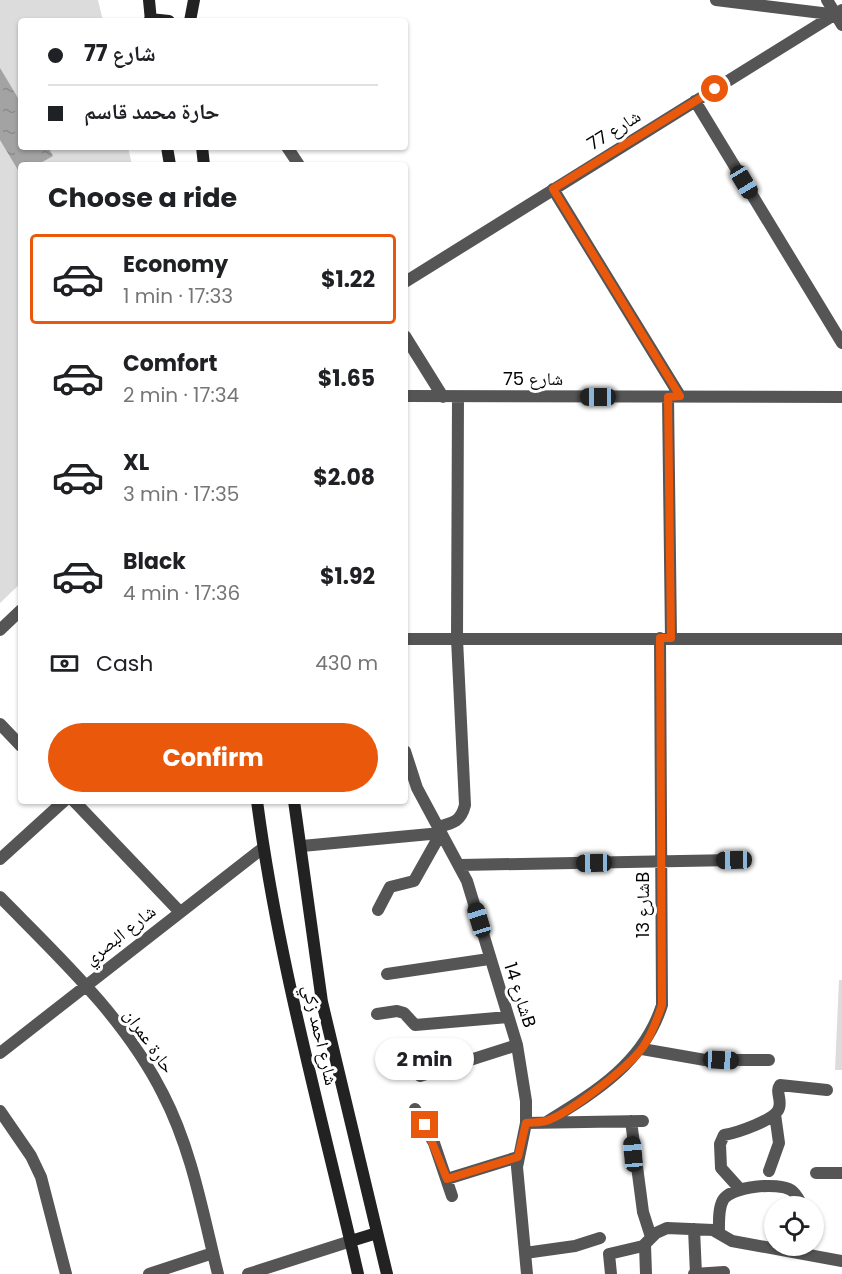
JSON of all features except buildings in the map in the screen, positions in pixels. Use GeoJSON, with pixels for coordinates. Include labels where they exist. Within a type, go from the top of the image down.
{"type":"FeatureCollection","features":[{"type":"Feature","properties":{"kind":"street"},"geometry":{"type":"LineString","coordinates":[[148,0],[151,18]]}},
{"type":"Feature","properties":{"kind":"street"},"geometry":{"type":"LineString","coordinates":[[191,18],[194,0]]}},
{"type":"Feature","properties":{"kind":"street"},"geometry":{"type":"LineString","coordinates":[[716,0],[840,16]]}},
{"type":"Feature","properties":{"kind":"street"},"geometry":{"type":"LineString","coordinates":[[827,0],[840,16]]}},
{"type":"Feature","properties":{"kind":"street","name":"شارع 77"},"geometry":{"type":"LineString","coordinates":[[408,280],[695,101],[840,16]]}},
{"type":"Feature","properties":{"kind":"street"},"geometry":{"type":"LineString","coordinates":[[695,101],[842,343]]}},
{"type":"Feature","properties":{"kind":"street"},"geometry":{"type":"LineString","coordinates":[[553,189],[674,397]]}},
{"type":"Feature","properties":{"kind":"street"},"geometry":{"type":"LineString","coordinates":[[408,341],[443,397]]}},
{"type":"Feature","properties":{"kind":"street","name":"شارع 75"},"geometry":{"type":"LineString","coordinates":[[408,396],[842,397]]}},
{"type":"Feature","properties":{"kind":"street"},"geometry":{"type":"LineString","coordinates":[[302,846],[440,830],[455,823],[462,815],[465,804],[457,639],[458,397]]}},
{"type":"Feature","properties":{"kind":"street","name":"شارع 13B"},"geometry":{"type":"LineString","coordinates":[[548,1121],[608,1080],[642,1049],[654,1029],[662,1005],[661,862],[674,397]]}},
{"type":"Feature","properties":{"kind":"street"},"geometry":{"type":"LineString","coordinates":[[0,630],[18,613]]}},
{"type":"Feature","properties":{"kind":"street"},"geometry":{"type":"LineString","coordinates":[[408,639],[842,639]]}},
{"type":"Feature","properties":{"kind":"street"},"geometry":{"type":"LineString","coordinates":[[0,724],[18,743]]}},
{"type":"Feature","properties":{"kind":"street","name":"شارع 14B"},"geometry":{"type":"LineString","coordinates":[[408,761],[417,788],[461,865],[517,1045],[526,1101],[526,1123],[518,1157],[527,1274]]}},
{"type":"Feature","properties":{"kind":"street"},"geometry":{"type":"LineString","coordinates":[[0,859],[61,804]]}},
{"type":"Feature","properties":{"kind":"street"},"geometry":{"type":"LineString","coordinates":[[77,804],[179,911]]}},
{"type":"Feature","properties":{"kind":"street","name":"شارع احمد زكي"},"geometry":{"type":"LineString","coordinates":[[257,804],[263,848],[295,1010],[358,1274]]}},
{"type":"Feature","properties":{"kind":"street","name":"شارع احمد زكي"},"geometry":{"type":"LineString","coordinates":[[295,804],[322,1002],[387,1274]]}},
{"type":"Feature","properties":{"kind":"street"},"geometry":{"type":"LineString","coordinates":[[378,910],[390,887],[414,880],[440,830]]}},
{"type":"Feature","properties":{"kind":"street","name":"شارع البصري"},"geometry":{"type":"LineString","coordinates":[[0,1053],[179,911],[263,848]]}},
{"type":"Feature","properties":{"kind":"street"},"geometry":{"type":"LineString","coordinates":[[461,865],[734,860]]}},
{"type":"Feature","properties":{"kind":"street","name":"حارة عمران"},"geometry":{"type":"LineString","coordinates":[[0,897],[86,985],[148,1066],[164,1096],[192,1171],[218,1274]]}},
{"type":"Feature","properties":{"kind":"street"},"geometry":{"type":"LineString","coordinates":[[387,974],[489,959]]}},
{"type":"Feature","properties":{"kind":"street"},"geometry":{"type":"LineString","coordinates":[[377,1014],[397,1011],[404,1013],[415,1025],[508,1017]]}},
{"type":"Feature","properties":{"kind":"street"},"geometry":{"type":"LineString","coordinates":[[420,1076],[517,1045]]}},
{"type":"Feature","properties":{"kind":"street"},"geometry":{"type":"LineString","coordinates":[[642,1049],[705,1059],[769,1060]]}},
{"type":"Feature","properties":{"kind":"street"},"geometry":{"type":"LineString","coordinates":[[769,1171],[778,1143],[775,1114],[780,1104],[778,1090],[780,1085],[827,1090]]}},
{"type":"Feature","properties":{"kind":"street"},"geometry":{"type":"LineString","coordinates":[[415,1109],[434,1143],[452,1196]]}},
{"type":"Feature","properties":{"kind":"street"},"geometry":{"type":"LineString","coordinates":[[0,1111],[31,1156],[42,1177],[66,1274]]}},
{"type":"Feature","properties":{"kind":"street"},"geometry":{"type":"LineString","coordinates":[[739,1188],[721,1168],[721,1138],[724,1135],[739,1133],[775,1114]]}},
{"type":"Feature","properties":{"kind":"street"},"geometry":{"type":"LineString","coordinates":[[526,1123],[637,1121],[643,1212],[648,1241],[646,1274]]}},
{"type":"Feature","properties":{"kind":"street"},"geometry":{"type":"LineString","coordinates":[[447,1179],[518,1157]]}},
{"type":"Feature","properties":{"kind":"street"},"geometry":{"type":"LineString","coordinates":[[816,1173],[842,1173]]}},
{"type":"Feature","properties":{"kind":"street"},"geometry":{"type":"LineString","coordinates":[[719,1233],[724,1199],[739,1188],[783,1187],[792,1190],[796,1196]]}},
{"type":"Feature","properties":{"kind":"street"},"geometry":{"type":"LineString","coordinates":[[611,1274],[609,1254],[648,1241],[667,1228],[719,1233],[732,1241],[842,1261]]}},
{"type":"Feature","properties":{"kind":"street"},"geometry":{"type":"LineString","coordinates":[[694,1229],[696,1274],[724,1272]]}},
{"type":"Feature","properties":{"kind":"street"},"geometry":{"type":"LineString","coordinates":[[248,1274],[377,1233]]}},
{"type":"Feature","properties":{"kind":"street"},"geometry":{"type":"LineString","coordinates":[[525,1253],[576,1246],[600,1238]]}},
{"type":"Feature","properties":{"kind":"street"},"geometry":{"type":"LineString","coordinates":[[149,1274],[213,1253]]}},
{"type":"Feature","properties":{"kind":"shaded area"},"geometry":{"type":"Polygon","coordinates":[[[0,0],[98,0],[102,18],[18,18],[18,150],[129,150],[131,162],[18,162],[18,586],[0,603],[0,0]]]}},
{"type":"Feature","properties":{"kind":"shaded area"},"geometry":{"type":"Polygon","coordinates":[[[839,980],[842,980],[842,1070],[835,1070],[839,980]]]}},
{"type":"Feature","properties":{"kind":"water"},"geometry":{"type":"Polygon","coordinates":[[[0,68],[18,98],[18,150],[50,150],[53,156],[42,162],[18,162],[18,170],[0,140],[0,68]]]}},
{"type":"Feature","properties":{"kind":"route"},"geometry":{"type":"LineString","coordinates":[[425,1125],[447,1179],[518,1157],[526,1123],[548,1121],[588,1095],[626,1065],[642,1049],[654,1029],[662,1005],[660,638],[671,638],[668,397],[680,396],[553,189],[715,89]]}}]}
